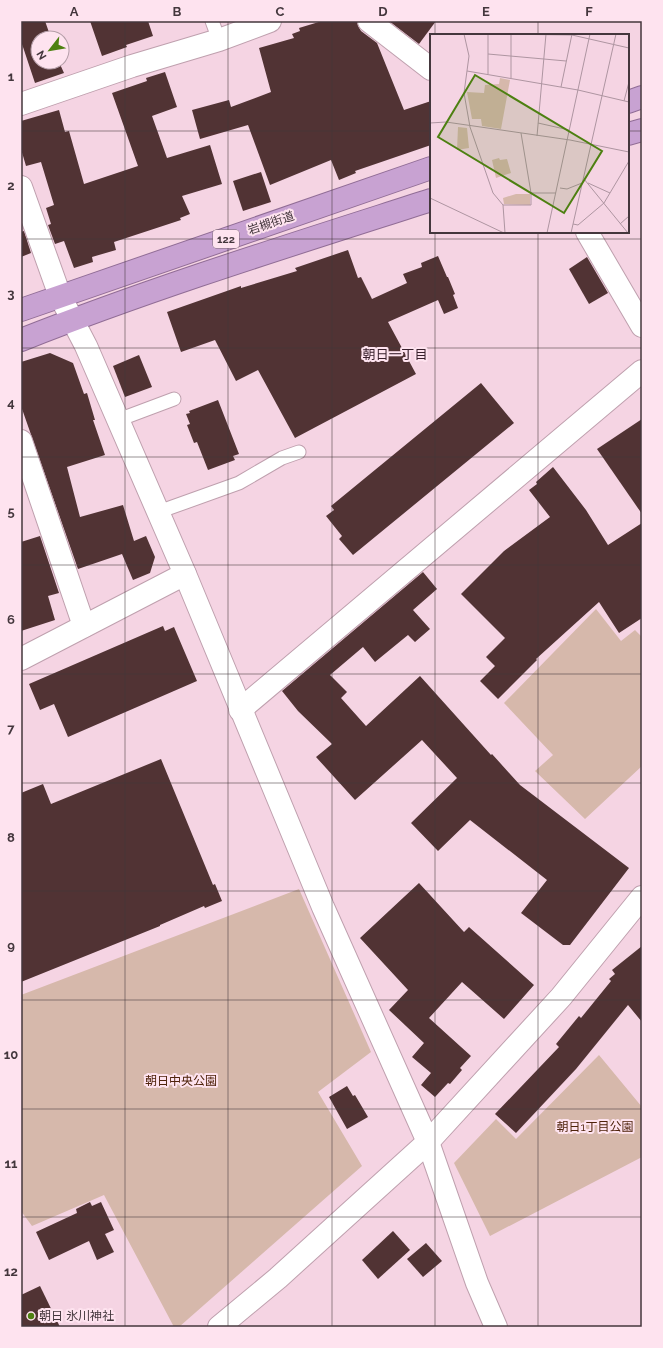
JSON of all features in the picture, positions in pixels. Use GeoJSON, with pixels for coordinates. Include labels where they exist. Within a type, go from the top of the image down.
{"type":"FeatureCollection","features":[{"type":"Feature","properties":{"kind":"highway"},"geometry":{"type":"LineString","coordinates":[[629,102],[642,98]]}},
{"type":"Feature","properties":{"kind":"highway"},"geometry":{"type":"LineString","coordinates":[[629,134],[642,130]]}},
{"type":"Feature","properties":{"kind":"highway","name":"岩槻街道"},"geometry":{"type":"LineString","coordinates":[[21,310],[430,168]]}},
{"type":"Feature","properties":{"kind":"highway","name":"122"},"geometry":{"type":"LineString","coordinates":[[21,340],[73,319],[234,264],[430,200]]}},
{"type":"Feature","properties":{"kind":"street"},"geometry":{"type":"LineString","coordinates":[[21,104],[132,66],[215,30],[270,21]]}},
{"type":"Feature","properties":{"kind":"street"},"geometry":{"type":"LineString","coordinates":[[369,21],[430,68]]}},
{"type":"Feature","properties":{"kind":"street"},"geometry":{"type":"LineString","coordinates":[[21,187],[60,296],[86,346],[185,574],[240,710],[323,907],[428,1142],[476,1283],[496,1327]]}},
{"type":"Feature","properties":{"kind":"street"},"geometry":{"type":"LineString","coordinates":[[588,233],[642,326]]}},
{"type":"Feature","properties":{"kind":"street"},"geometry":{"type":"LineString","coordinates":[[240,710],[642,371]]}},
{"type":"Feature","properties":{"kind":"street"},"geometry":{"type":"LineString","coordinates":[[21,441],[84,626]]}},
{"type":"Feature","properties":{"kind":"street"},"geometry":{"type":"LineString","coordinates":[[21,659],[185,574]]}},
{"type":"Feature","properties":{"kind":"street"},"geometry":{"type":"LineString","coordinates":[[220,1327],[278,1278],[428,1142],[561,997],[642,897]]}},
{"type":"Feature","properties":{"kind":"lane"},"geometry":{"type":"LineString","coordinates":[[118,420],[174,399]]}},
{"type":"Feature","properties":{"kind":"lane"},"geometry":{"type":"LineString","coordinates":[[158,512],[239,483],[282,458],[299,452]]}},
{"type":"Feature","properties":{"kind":"green space"},"geometry":{"type":"Polygon","coordinates":[[[596,609],[621,641],[635,630],[642,637],[642,766],[585,819],[535,771],[553,755],[504,703],[596,609]]]}},
{"type":"Feature","properties":{"kind":"green space","name":"朝日中央公園"},"geometry":{"type":"Polygon","coordinates":[[[299,889],[371,1052],[318,1092],[362,1166],[179,1327],[174,1327],[104,1195],[32,1226],[21,1211],[21,995],[299,889]]]}},
{"type":"Feature","properties":{"kind":"green space","name":"朝日1丁目公園"},"geometry":{"type":"Polygon","coordinates":[[[599,1055],[642,1107],[642,1157],[490,1236],[454,1163],[496,1119],[516,1139],[599,1055]]]}},
{"type":"Feature","properties":{"kind":"building"},"geometry":{"type":"Polygon","coordinates":[[[21,21],[45,21],[48,30],[30,30],[30,68],[21,41],[21,21]]]}},
{"type":"Feature","properties":{"kind":"building"},"geometry":{"type":"Polygon","coordinates":[[[90,21],[148,21],[153,36],[126,45],[127,47],[102,56],[90,21]]]}},
{"type":"Feature","properties":{"kind":"building"},"geometry":{"type":"Polygon","coordinates":[[[322,21],[357,21],[361,31],[377,43],[404,110],[430,101],[430,145],[355,171],[356,173],[339,180],[331,160],[270,185],[248,125],[200,139],[192,110],[229,100],[231,107],[271,92],[259,48],[294,38],[292,34],[300,31],[299,28],[322,21]]]}},
{"type":"Feature","properties":{"kind":"building"},"geometry":{"type":"Polygon","coordinates":[[[389,21],[436,21],[419,44],[389,21]]]}},
{"type":"Feature","properties":{"kind":"building"},"geometry":{"type":"Polygon","coordinates":[[[31,70],[63,70],[64,73],[35,83],[31,70]]]}},
{"type":"Feature","properties":{"kind":"building"},"geometry":{"type":"Polygon","coordinates":[[[165,72],[177,107],[152,116],[167,158],[210,145],[222,184],[182,196],[190,214],[180,218],[181,220],[114,242],[116,250],[92,257],[93,262],[74,268],[64,241],[55,244],[48,225],[51,224],[46,208],[54,205],[41,162],[26,166],[21,149],[21,121],[59,110],[65,132],[69,131],[84,184],[138,166],[112,93],[147,81],[146,78],[165,72]]]}},
{"type":"Feature","properties":{"kind":"building"},"geometry":{"type":"Polygon","coordinates":[[[261,172],[271,202],[243,211],[233,181],[261,172]]]}},
{"type":"Feature","properties":{"kind":"building"},"geometry":{"type":"Polygon","coordinates":[[[24,231],[31,253],[21,257],[21,232],[24,231]]]}},
{"type":"Feature","properties":{"kind":"building"},"geometry":{"type":"Polygon","coordinates":[[[348,250],[358,278],[361,277],[372,299],[407,283],[403,274],[422,267],[421,263],[438,256],[455,294],[453,295],[458,308],[444,314],[438,300],[388,322],[416,374],[295,438],[258,370],[236,381],[215,340],[181,352],[167,312],[241,286],[241,288],[297,271],[295,268],[348,250]]]}},
{"type":"Feature","properties":{"kind":"building"},"geometry":{"type":"Polygon","coordinates":[[[587,257],[608,293],[589,304],[569,269],[587,257]]]}},
{"type":"Feature","properties":{"kind":"building"},"geometry":{"type":"Polygon","coordinates":[[[50,353],[73,363],[84,394],[87,393],[95,420],[93,420],[105,455],[67,467],[80,517],[123,505],[134,541],[146,536],[155,557],[150,573],[133,580],[122,554],[78,569],[21,406],[21,362],[50,353]]]}},
{"type":"Feature","properties":{"kind":"building"},"geometry":{"type":"Polygon","coordinates":[[[139,355],[152,387],[125,397],[113,366],[139,355]]]}},
{"type":"Feature","properties":{"kind":"building"},"geometry":{"type":"Polygon","coordinates":[[[481,383],[514,423],[353,555],[339,539],[342,536],[326,516],[334,510],[331,506],[481,383]]]}},
{"type":"Feature","properties":{"kind":"building"},"geometry":{"type":"Polygon","coordinates":[[[218,400],[239,454],[233,456],[235,460],[208,470],[197,442],[194,443],[187,425],[190,424],[186,414],[190,413],[189,411],[218,400]]]}},
{"type":"Feature","properties":{"kind":"building"},"geometry":{"type":"Polygon","coordinates":[[[642,419],[642,514],[597,449],[642,419]]]}},
{"type":"Feature","properties":{"kind":"building"},"geometry":{"type":"Polygon","coordinates":[[[553,467],[586,510],[608,545],[642,523],[642,618],[619,633],[599,602],[536,659],[537,660],[498,699],[480,681],[495,666],[486,657],[505,638],[461,594],[504,551],[550,517],[529,490],[537,484],[536,482],[553,467]]]}},
{"type":"Feature","properties":{"kind":"building"},"geometry":{"type":"Polygon","coordinates":[[[40,536],[59,593],[48,596],[55,620],[21,631],[21,542],[40,536]]]}},
{"type":"Feature","properties":{"kind":"building"},"geometry":{"type":"Polygon","coordinates":[[[423,572],[437,589],[413,610],[430,629],[415,642],[408,635],[375,662],[363,647],[330,675],[347,692],[341,698],[366,726],[420,676],[520,785],[629,868],[570,945],[563,945],[521,913],[547,880],[470,820],[438,851],[411,823],[457,778],[422,740],[355,800],[316,757],[332,744],[298,711],[282,691],[423,572]]]}},
{"type":"Feature","properties":{"kind":"building"},"geometry":{"type":"Polygon","coordinates":[[[163,626],[165,631],[174,627],[197,681],[68,737],[54,704],[40,710],[29,684],[163,626]]]}},
{"type":"Feature","properties":{"kind":"building"},"geometry":{"type":"Polygon","coordinates":[[[161,759],[213,885],[215,884],[222,901],[205,908],[204,906],[160,926],[21,982],[21,793],[43,784],[51,804],[161,759]]]}},
{"type":"Feature","properties":{"kind":"building"},"geometry":{"type":"Polygon","coordinates":[[[419,883],[464,932],[469,927],[534,985],[504,1019],[462,982],[429,1018],[471,1056],[460,1068],[462,1070],[450,1084],[448,1083],[435,1097],[421,1085],[431,1073],[412,1057],[424,1043],[389,1010],[408,990],[360,938],[419,883]]]}},
{"type":"Feature","properties":{"kind":"building"},"geometry":{"type":"Polygon","coordinates":[[[642,946],[642,1022],[628,1005],[576,1069],[516,1133],[495,1114],[559,1047],[556,1044],[579,1016],[581,1018],[611,981],[609,979],[615,974],[612,970],[642,946]]]}},
{"type":"Feature","properties":{"kind":"building"},"geometry":{"type":"Polygon","coordinates":[[[347,1086],[353,1096],[355,1095],[368,1117],[347,1129],[329,1097],[347,1086]]]}},
{"type":"Feature","properties":{"kind":"building"},"geometry":{"type":"Polygon","coordinates":[[[90,1202],[92,1206],[101,1202],[114,1230],[105,1234],[114,1252],[97,1260],[89,1241],[49,1260],[36,1232],[77,1213],[76,1209],[90,1202]]]}},
{"type":"Feature","properties":{"kind":"building"},"geometry":{"type":"Polygon","coordinates":[[[393,1231],[410,1250],[378,1279],[362,1260],[393,1231]]]}},
{"type":"Feature","properties":{"kind":"building"},"geometry":{"type":"Polygon","coordinates":[[[426,1243],[442,1261],[423,1277],[407,1259],[426,1243]]]}},
{"type":"Feature","properties":{"kind":"building"},"geometry":{"type":"Polygon","coordinates":[[[40,1286],[60,1327],[21,1327],[21,1295],[40,1286]]]}},
{"type":"Feature","properties":{"kind":"place","name":"朝日 氷川神社"},"geometry":{"type":"Point","coordinates":[31,1316]}},
{"type":"Feature","properties":{"kind":"district","name":"朝日一丁目"},"geometry":{"type":"Point","coordinates":[395,354]}}]}
